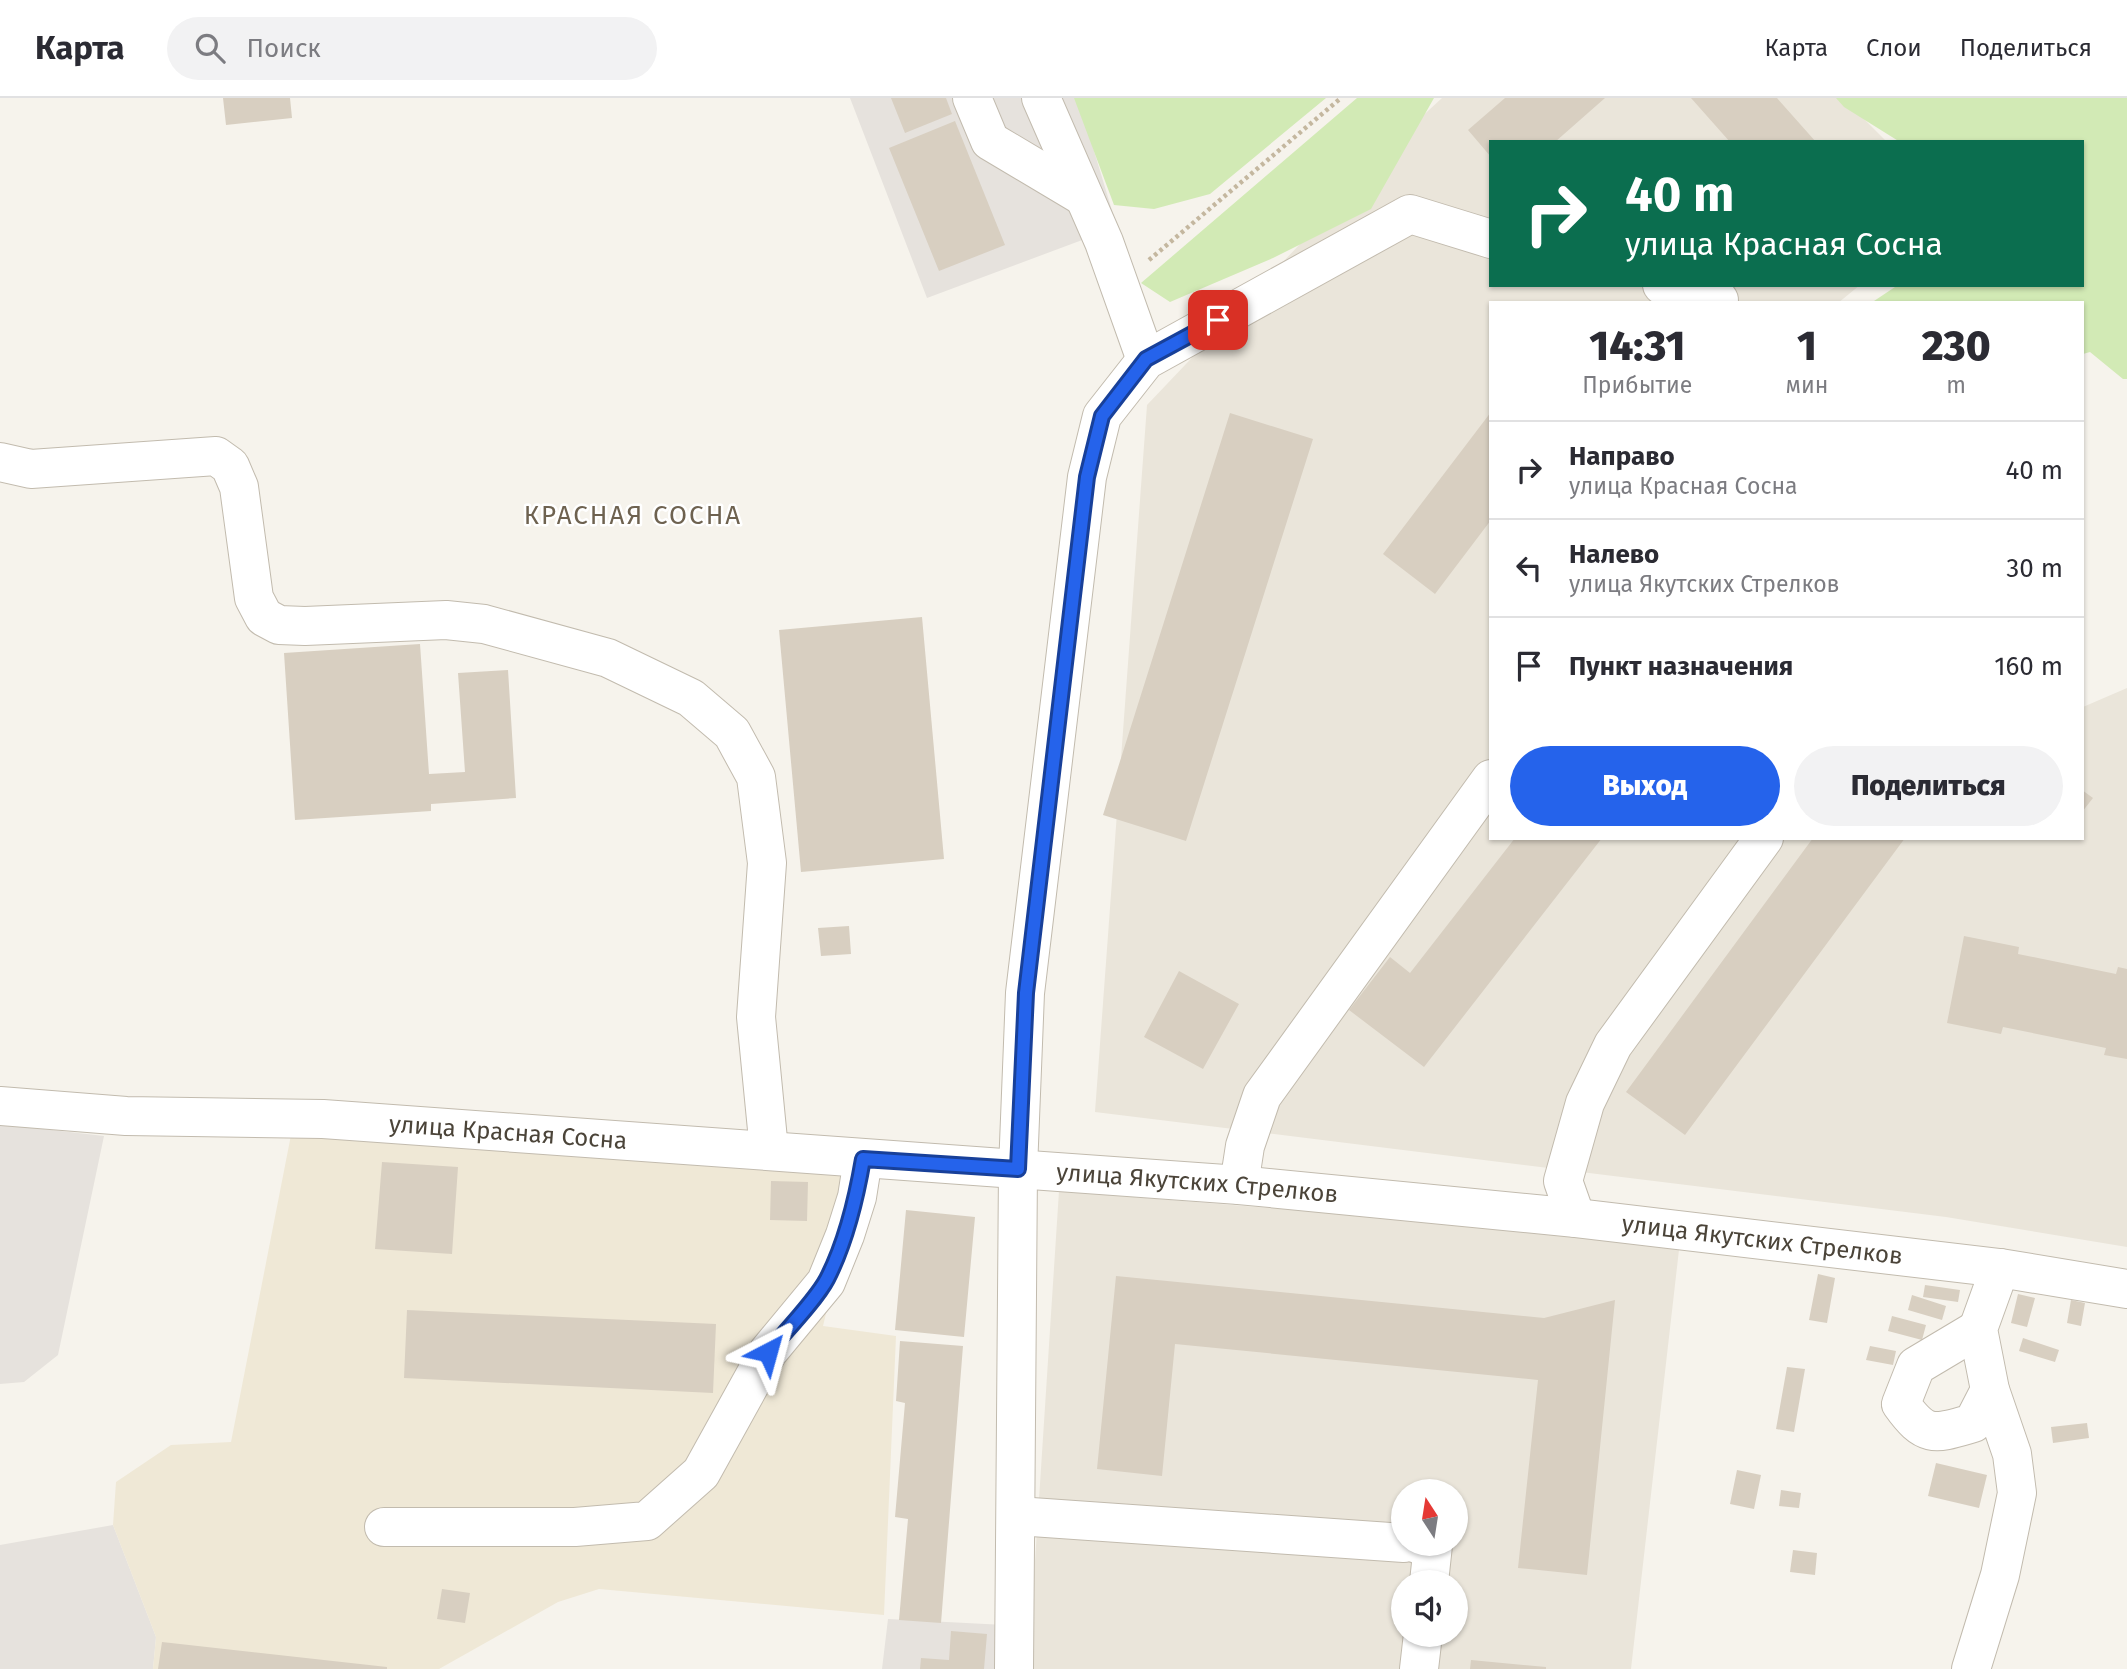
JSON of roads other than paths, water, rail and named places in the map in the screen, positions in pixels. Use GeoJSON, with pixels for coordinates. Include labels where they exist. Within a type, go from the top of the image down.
{"type":"FeatureCollection","features":[{"type":"Feature","properties":{"kind":"street"},"geometry":{"type":"LineString","coordinates":[[972,98],[990,141],[1084,197]]}},
{"type":"Feature","properties":{"kind":"street"},"geometry":{"type":"LineString","coordinates":[[1041,98],[1084,197],[1146,359]]}},
{"type":"Feature","properties":{"kind":"street"},"geometry":{"type":"LineString","coordinates":[[1014,1669],[1018,1169],[1026,993],[1087,477],[1102,416],[1146,359],[1410,214],[1489,238]]}},
{"type":"Feature","properties":{"kind":"street"},"geometry":{"type":"LineString","coordinates":[[1670,287],[1719,300]]}},
{"type":"Feature","properties":{"kind":"street"},"geometry":{"type":"LineString","coordinates":[[0,461],[31,469],[216,456],[230,466],[239,487],[254,598],[264,617],[279,625],[305,626],[446,620],[484,624],[608,658],[691,698],[732,733],[756,777],[767,863],[756,1017],[769,1150]]}},
{"type":"Feature","properties":{"kind":"street"},"geometry":{"type":"LineString","coordinates":[[1238,1185],[1245,1146],[1262,1097],[1489,782]]}},
{"type":"Feature","properties":{"kind":"street"},"geometry":{"type":"LineString","coordinates":[[1576,1218],[1563,1181],[1585,1103],[1613,1045],[1764,840]]}},
{"type":"Feature","properties":{"kind":"street","name":"улица Красная Сосна"},"geometry":{"type":"LineString","coordinates":[[0,1107],[126,1116],[323,1119],[1018,1169]]}},
{"type":"Feature","properties":{"kind":"street"},"geometry":{"type":"LineString","coordinates":[[384,1527],[575,1527],[647,1521],[701,1474],[768,1352],[826,1282],[845,1235],[863,1159]]}},
{"type":"Feature","properties":{"kind":"street","name":"улица Якутских Стрелков"},"geometry":{"type":"LineString","coordinates":[[1018,1169],[1238,1185],[1576,1218],[2000,1268],[2127,1289]]}},
{"type":"Feature","properties":{"kind":"street"},"geometry":{"type":"LineString","coordinates":[[1971,1669],[2000,1575],[2017,1493],[2012,1454],[1990,1390],[1978,1329],[2000,1268]]}},
{"type":"Feature","properties":{"kind":"street"},"geometry":{"type":"LineString","coordinates":[[1978,1329],[1916,1366],[1901,1404],[1916,1424],[1938,1433],[1973,1423],[1990,1390]]}},
{"type":"Feature","properties":{"kind":"street"},"geometry":{"type":"LineString","coordinates":[[1017,1516],[1391,1541]]}},
{"type":"Feature","properties":{"kind":"street"},"geometry":{"type":"LineString","coordinates":[[1419,1669],[1422,1647]]}},
{"type":"Feature","properties":{"kind":"district","name":"КРАСНАЯ СОСНА"},"geometry":{"type":"Point","coordinates":[633,515]}}]}
